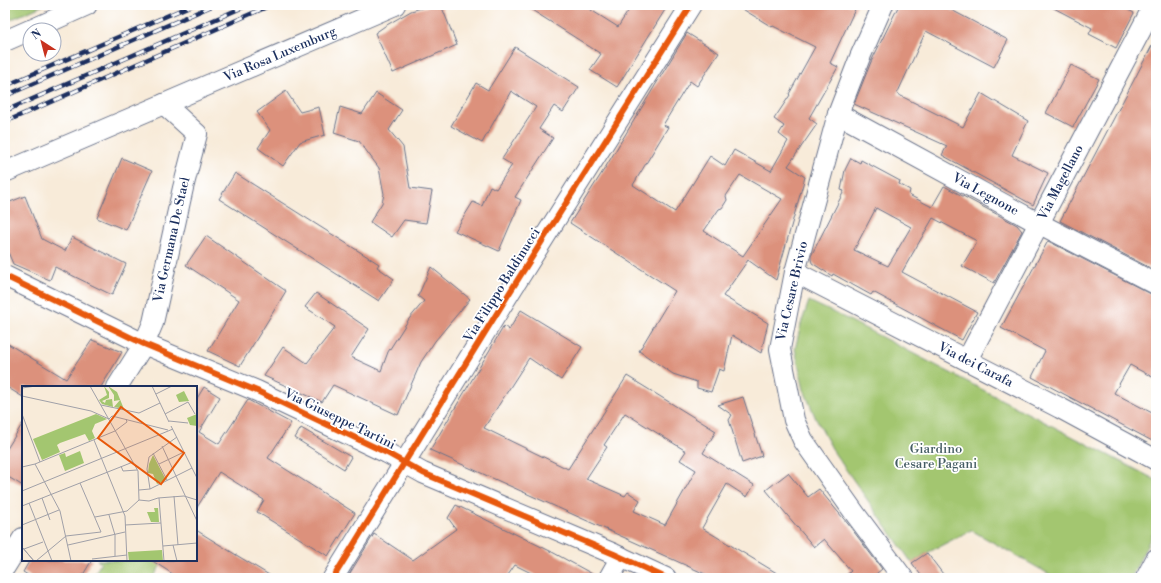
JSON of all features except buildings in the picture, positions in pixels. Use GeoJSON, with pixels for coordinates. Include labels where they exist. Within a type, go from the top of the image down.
{"type":"FeatureCollection","features":[{"type":"Feature","properties":{"kind":"street"},"geometry":{"type":"LineString","coordinates":[[48,22],[87,5]]}},
{"type":"Feature","properties":{"kind":"street","name":"Via Rosa Luxemburg"},"geometry":{"type":"LineString","coordinates":[[5,172],[395,5]]}},
{"type":"Feature","properties":{"kind":"street","name":"Via Filippo Baldinucci"},"geometry":{"type":"LineString","coordinates":[[333,578],[510,292],[691,5]]}},
{"type":"Feature","properties":{"kind":"street","name":"Via Cesare Brivio"},"geometry":{"type":"LineString","coordinates":[[883,5],[860,57],[838,114],[795,272],[780,349],[794,420],[803,440],[856,516],[903,578]]}},
{"type":"Feature","properties":{"kind":"street","name":"Via Magellano"},"geometry":{"type":"LineString","coordinates":[[967,360],[1040,224],[1154,5]]}},
{"type":"Feature","properties":{"kind":"street"},"geometry":{"type":"LineString","coordinates":[[5,41],[22,34]]}},
{"type":"Feature","properties":{"kind":"street","name":"Via Germana De Stael"},"geometry":{"type":"LineString","coordinates":[[118,386],[144,344],[152,323],[196,134],[164,104]]}},
{"type":"Feature","properties":{"kind":"street","name":"Via Legnone"},"geometry":{"type":"LineString","coordinates":[[838,114],[1040,224],[1156,284]]}},
{"type":"Feature","properties":{"kind":"street","name":"Via dei Carafa"},"geometry":{"type":"LineString","coordinates":[[795,272],[967,360],[1156,460]]}},
{"type":"Feature","properties":{"kind":"street","name":"Via Giuseppe Tartini"},"geometry":{"type":"LineString","coordinates":[[5,276],[144,344],[257,391],[441,481],[621,557],[666,578]]}},
{"type":"Feature","properties":{"kind":"street"},"geometry":{"type":"LineString","coordinates":[[5,567],[22,540]]}},
{"type":"Feature","properties":{"kind":"street"},"geometry":{"type":"LineString","coordinates":[[609,578],[621,557]]}},
{"type":"Feature","properties":{"kind":"street"},"geometry":{"type":"LineString","coordinates":[[1146,578],[1156,559]]}},
{"type":"Feature","properties":{"kind":"green space"},"geometry":{"type":"Polygon","coordinates":[[[5,5],[44,5],[5,22],[5,5]]]}},
{"type":"Feature","properties":{"kind":"green space","name":"Giardino Cesare Pagani"},"geometry":{"type":"Polygon","coordinates":[[[809,301],[847,319],[1156,480],[1156,527],[1131,578],[1056,578],[971,530],[927,553],[912,563],[835,454],[816,419],[804,390],[795,349],[801,324],[809,301]]]}},
{"type":"Feature","properties":{"kind":"green space"},"geometry":{"type":"Polygon","coordinates":[[[98,561],[163,561],[153,578],[97,578],[93,576],[101,563],[98,561]]]}},
{"type":"Feature","properties":{"kind":"railway"},"geometry":{"type":"LineString","coordinates":[[5,86],[192,5]]}},
{"type":"Feature","properties":{"kind":"railway"},"geometry":{"type":"LineString","coordinates":[[5,96],[214,5]]}},
{"type":"Feature","properties":{"kind":"railway"},"geometry":{"type":"LineString","coordinates":[[5,111],[248,5]]}},
{"type":"Feature","properties":{"kind":"railway"},"geometry":{"type":"LineString","coordinates":[[5,122],[271,5]]}},
{"type":"Feature","properties":{"kind":"cycle path"},"geometry":{"type":"LineString","coordinates":[[333,578],[510,292],[691,5]]}},
{"type":"Feature","properties":{"kind":"cycle path"},"geometry":{"type":"LineString","coordinates":[[5,276],[144,344],[257,391],[387,453],[423,473],[614,554],[666,578]]}}]}
